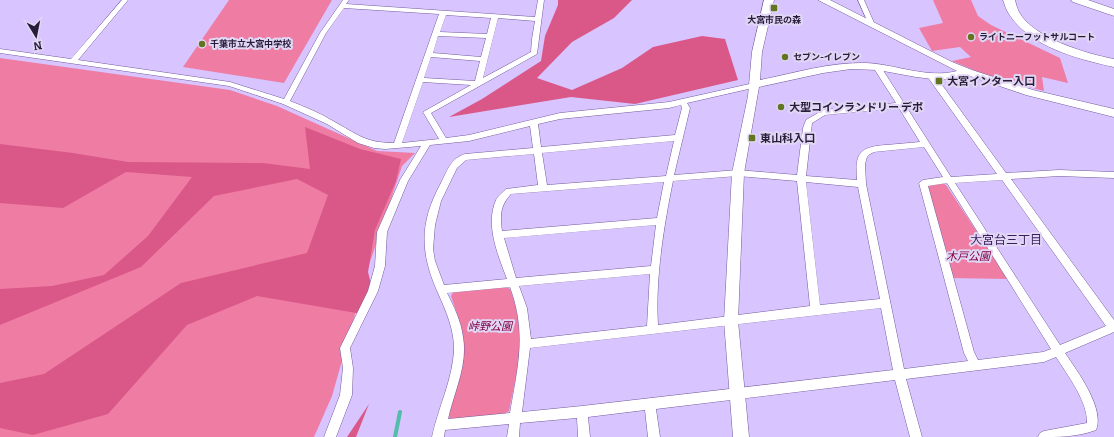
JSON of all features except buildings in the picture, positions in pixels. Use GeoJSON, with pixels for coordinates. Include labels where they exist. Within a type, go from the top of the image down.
{"type":"FeatureCollection","features":[{"type":"Feature","properties":{"kind":"highway"},"geometry":{"type":"LineString","coordinates":[[1009,0],[1012,9],[1022,22],[1041,36],[1080,55],[1114,63]]}},
{"type":"Feature","properties":{"kind":"highway"},"geometry":{"type":"LineString","coordinates":[[1020,0],[1021,7],[1030,20],[1056,39],[1093,53],[1114,57]]}},
{"type":"Feature","properties":{"kind":"highway"},"geometry":{"type":"LineString","coordinates":[[1076,0],[1114,6]]}},
{"type":"Feature","properties":{"kind":"highway"},"geometry":{"type":"LineString","coordinates":[[1094,2],[1114,13]]}},
{"type":"Feature","properties":{"kind":"highway"},"geometry":{"type":"LineString","coordinates":[[1094,2],[1114,18]]}},
{"type":"Feature","properties":{"kind":"street"},"geometry":{"type":"LineString","coordinates":[[73,60],[125,0]]}},
{"type":"Feature","properties":{"kind":"street"},"geometry":{"type":"LineString","coordinates":[[444,141],[443,136],[427,112],[535,53],[534,44],[541,0]]}},
{"type":"Feature","properties":{"kind":"street"},"geometry":{"type":"LineString","coordinates":[[741,437],[731,321],[738,173],[754,85],[757,52],[769,0]]}},
{"type":"Feature","properties":{"kind":"street"},"geometry":{"type":"LineString","coordinates":[[823,0],[948,64],[967,72],[1035,94],[1114,113]]}},
{"type":"Feature","properties":{"kind":"street"},"geometry":{"type":"LineString","coordinates":[[860,0],[872,25]]}},
{"type":"Feature","properties":{"kind":"street"},"geometry":{"type":"LineString","coordinates":[[286,102],[323,33],[344,3],[443,13],[538,18]]}},
{"type":"Feature","properties":{"kind":"street"},"geometry":{"type":"LineString","coordinates":[[397,146],[430,55],[443,13]]}},
{"type":"Feature","properties":{"kind":"street"},"geometry":{"type":"LineString","coordinates":[[478,85],[483,59],[495,16]]}},
{"type":"Feature","properties":{"kind":"street"},"geometry":{"type":"LineString","coordinates":[[437,34],[489,36]]}},
{"type":"Feature","properties":{"kind":"street"},"geometry":{"type":"LineString","coordinates":[[0,51],[73,60],[230,84],[286,102],[330,122],[361,141],[374,145],[397,146],[469,138],[560,116],[684,102],[792,76],[838,68],[855,66],[878,67],[931,76],[952,76],[967,72]]}},
{"type":"Feature","properties":{"kind":"street"},"geometry":{"type":"LineString","coordinates":[[430,55],[483,59]]}},
{"type":"Feature","properties":{"kind":"street"},"geometry":{"type":"LineString","coordinates":[[878,67],[900,105],[1059,351],[1088,404],[1094,420],[1092,426],[1086,429],[1044,437]]}},
{"type":"Feature","properties":{"kind":"street"},"geometry":{"type":"LineString","coordinates":[[440,425],[582,412],[899,373],[1044,357],[1114,327],[931,76]]}},
{"type":"Feature","properties":{"kind":"street"},"geometry":{"type":"LineString","coordinates":[[420,80],[472,82],[478,85]]}},
{"type":"Feature","properties":{"kind":"street"},"geometry":{"type":"LineString","coordinates":[[653,330],[652,321],[655,270],[670,178],[686,108],[684,102]]}},
{"type":"Feature","properties":{"kind":"street"},"geometry":{"type":"LineString","coordinates":[[815,310],[801,178],[809,122],[815,117],[831,111],[900,105]]}},
{"type":"Feature","properties":{"kind":"street"},"geometry":{"type":"LineString","coordinates":[[534,123],[543,188]]}},
{"type":"Feature","properties":{"kind":"street"},"geometry":{"type":"LineString","coordinates":[[438,437],[440,425],[453,387],[459,347],[457,328],[442,289],[434,273],[430,259],[430,231],[432,212],[437,199],[458,160],[465,157],[678,138]]}},
{"type":"Feature","properties":{"kind":"street"},"geometry":{"type":"LineString","coordinates":[[330,437],[346,395],[348,368],[345,348],[373,291],[380,266],[382,232],[404,180],[427,143]]}},
{"type":"Feature","properties":{"kind":"street"},"geometry":{"type":"LineString","coordinates":[[916,437],[899,373],[862,184],[860,164],[866,152],[872,150],[926,144]]}},
{"type":"Feature","properties":{"kind":"street"},"geometry":{"type":"LineString","coordinates":[[513,437],[514,419],[527,344],[526,325],[522,308],[514,282],[500,247],[498,235],[496,220],[501,199],[504,194],[509,191],[738,173],[862,184]]}},
{"type":"Feature","properties":{"kind":"street"},"geometry":{"type":"LineString","coordinates":[[975,364],[969,353],[923,183],[1059,173],[1114,175]]}},
{"type":"Feature","properties":{"kind":"street"},"geometry":{"type":"LineString","coordinates":[[498,235],[662,221]]}},
{"type":"Feature","properties":{"kind":"street"},"geometry":{"type":"LineString","coordinates":[[442,289],[655,270]]}},
{"type":"Feature","properties":{"kind":"street"},"geometry":{"type":"LineString","coordinates":[[527,344],[885,303]]}},
{"type":"Feature","properties":{"kind":"street"},"geometry":{"type":"LineString","coordinates":[[650,404],[654,437]]}},
{"type":"Feature","properties":{"kind":"street"},"geometry":{"type":"LineString","coordinates":[[582,412],[584,437]]}},
{"type":"Feature","properties":{"kind":"green space"},"geometry":{"type":"Polygon","coordinates":[[[229,0],[332,0],[284,83],[183,67],[229,0]]]}},
{"type":"Feature","properties":{"kind":"green space","name":"ライトニーフットサルコート"},"geometry":{"type":"Polygon","coordinates":[[[933,0],[971,0],[978,16],[991,25],[1060,58],[1068,83],[1042,77],[1044,91],[988,76],[952,61],[971,57],[960,47],[932,51],[919,28],[943,23],[933,0]]]}},
{"type":"Feature","properties":{"kind":"green space"},"geometry":{"type":"Polygon","coordinates":[[[0,58],[230,90],[277,106],[377,151],[415,153],[402,166],[369,265],[332,396],[314,437],[0,437],[0,58]]]}},
{"type":"Feature","properties":{"kind":"green space","name":"木戸公園"},"geometry":{"type":"Polygon","coordinates":[[[940,182],[946,185],[1008,279],[951,278],[926,183],[940,182]]]}},
{"type":"Feature","properties":{"kind":"green space","name":"峠野公園"},"geometry":{"type":"Polygon","coordinates":[[[502,285],[510,289],[517,310],[520,332],[520,347],[516,379],[509,411],[501,416],[452,421],[448,416],[462,345],[460,323],[451,296],[454,291],[502,285]]]}},
{"type":"Feature","properties":{"kind":"shaded area"},"geometry":{"type":"Polygon","coordinates":[[[558,0],[632,0],[614,18],[572,42],[537,78],[572,90],[622,68],[653,47],[702,36],[725,39],[738,80],[635,104],[571,97],[449,117],[482,99],[541,61],[545,36],[558,5],[558,0]]]}},
{"type":"Feature","properties":{"kind":"shaded area"},"geometry":{"type":"Polygon","coordinates":[[[305,127],[360,149],[401,159],[396,181],[375,230],[368,272],[371,284],[362,314],[257,296],[187,325],[108,414],[33,435],[0,428],[0,383],[44,374],[181,283],[307,253],[328,195],[297,179],[214,196],[141,267],[0,325],[0,289],[52,286],[104,275],[148,236],[192,177],[126,172],[63,208],[0,203],[0,144],[73,153],[128,162],[263,163],[310,169],[305,127]]]}},
{"type":"Feature","properties":{"kind":"shaded area"},"geometry":{"type":"Polygon","coordinates":[[[369,404],[356,437],[347,437],[369,404]]]}},
{"type":"Feature","properties":{"kind":"waterway"},"geometry":{"type":"LineString","coordinates":[[395,437],[400,412]]}},
{"type":"Feature","properties":{"kind":"place","name":"大宮市民の森"},"geometry":{"type":"Point","coordinates":[774,8]}},
{"type":"Feature","properties":{"kind":"place","name":"ライトニーフットサルコート"},"geometry":{"type":"Point","coordinates":[971,37]}},
{"type":"Feature","properties":{"kind":"place","name":"千葉市立大宮中学校"},"geometry":{"type":"Point","coordinates":[202,44]}},
{"type":"Feature","properties":{"kind":"place","name":"セブン-イレブン"},"geometry":{"type":"Point","coordinates":[785,57]}},
{"type":"Feature","properties":{"kind":"place","name":"大宮インター入口"},"geometry":{"type":"Point","coordinates":[939,81]}},
{"type":"Feature","properties":{"kind":"place","name":"大型コインランドリー デポ"},"geometry":{"type":"Point","coordinates":[781,107]}},
{"type":"Feature","properties":{"kind":"place","name":"東山科入口"},"geometry":{"type":"Point","coordinates":[752,138]}},
{"type":"Feature","properties":{"kind":"district","name":"大宮台三丁目"},"geometry":{"type":"Point","coordinates":[1006,240]}}]}
